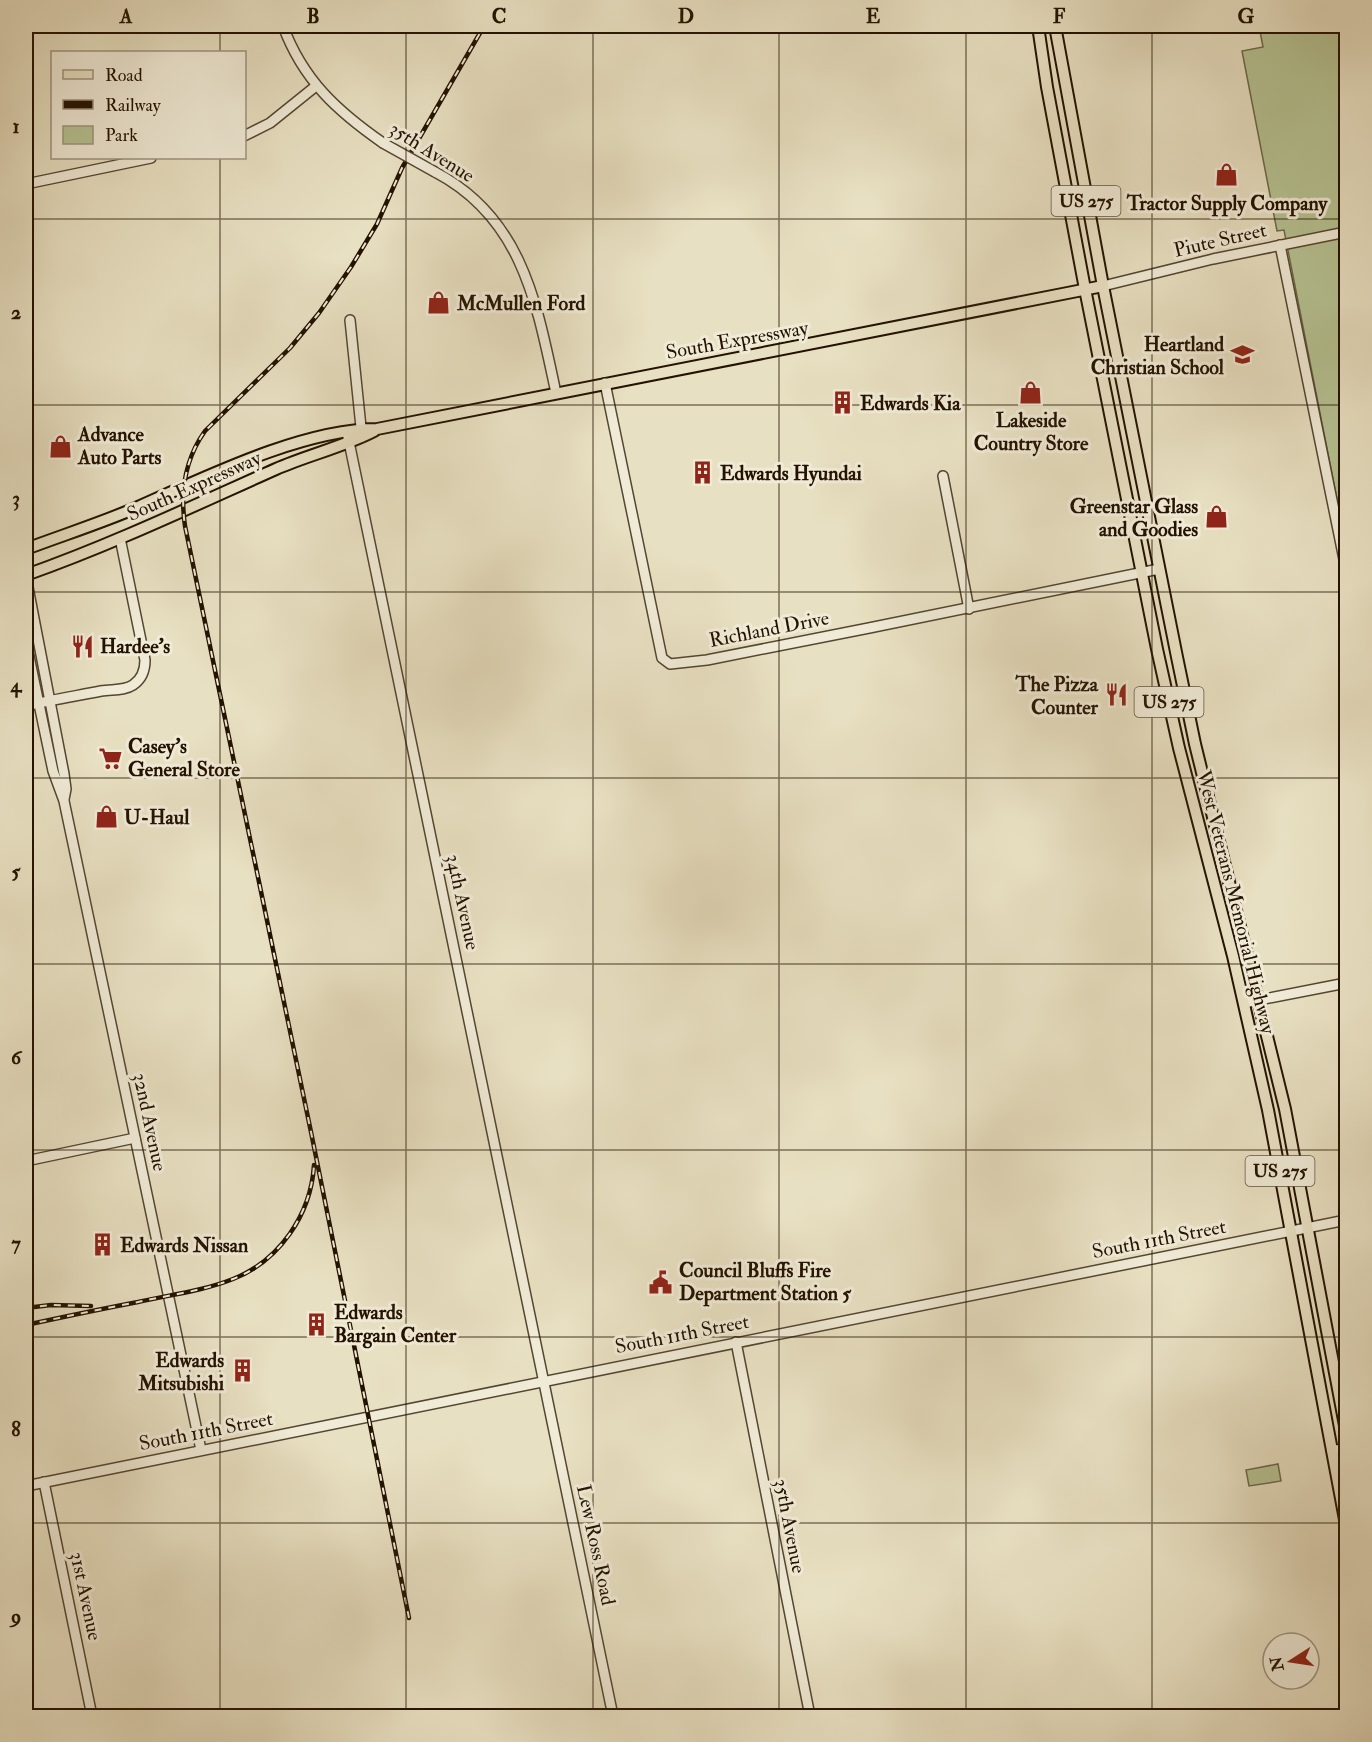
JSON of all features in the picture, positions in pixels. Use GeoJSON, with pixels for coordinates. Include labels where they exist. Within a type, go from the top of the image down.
{"type":"FeatureCollection","features":[{"type":"Feature","properties":{"kind":"main road","name":"US 275"},"geometry":{"type":"LineString","coordinates":[[1038,26],[1047,87],[1085,289]]}},
{"type":"Feature","properties":{"kind":"main road","name":"US 275"},"geometry":{"type":"LineString","coordinates":[[1055,26],[1103,286]]}},
{"type":"Feature","properties":{"kind":"main road","name":"South Expressway"},"geometry":{"type":"LineString","coordinates":[[26,576],[120,538],[348,437],[362,433],[1103,286]]}},
{"type":"Feature","properties":{"kind":"main road","name":"West Veterans Memorial Highway"},"geometry":{"type":"LineString","coordinates":[[1103,286],[1195,744],[1285,1109],[1347,1431]]}},
{"type":"Feature","properties":{"kind":"main road","name":"West Veterans Memorial Highway"},"geometry":{"type":"LineString","coordinates":[[1085,289],[1179,748],[1244,1003],[1268,1110],[1347,1525]]}},
{"type":"Feature","properties":{"kind":"main road","name":"South Expressway"},"geometry":{"type":"LineString","coordinates":[[26,549],[108,519],[233,466],[308,440],[348,437]]}},
{"type":"Feature","properties":{"kind":"street","name":"35th Avenue"},"geometry":{"type":"LineString","coordinates":[[284,26],[292,46],[316,86],[343,113],[383,143],[452,181],[484,210],[516,254],[531,286],[556,393]]}},
{"type":"Feature","properties":{"kind":"street"},"geometry":{"type":"LineString","coordinates":[[246,135],[274,120],[316,86]]}},
{"type":"Feature","properties":{"kind":"street"},"geometry":{"type":"LineString","coordinates":[[26,184],[147,159]]}},
{"type":"Feature","properties":{"kind":"street","name":"Piute Street"},"geometry":{"type":"LineString","coordinates":[[1103,286],[1347,232]]}},
{"type":"Feature","properties":{"kind":"street"},"geometry":{"type":"LineString","coordinates":[[1280,245],[1347,569]]}},
{"type":"Feature","properties":{"kind":"street"},"geometry":{"type":"LineString","coordinates":[[350,320],[362,433]]}},
{"type":"Feature","properties":{"kind":"street","name":"Richland Drive"},"geometry":{"type":"LineString","coordinates":[[605,383],[662,658],[666,662],[681,664],[706,660],[1159,569]]}},
{"type":"Feature","properties":{"kind":"street","name":"34th Avenue"},"geometry":{"type":"LineString","coordinates":[[348,437],[543,1380]]}},
{"type":"Feature","properties":{"kind":"street"},"geometry":{"type":"LineString","coordinates":[[943,476],[969,609]]}},
{"type":"Feature","properties":{"kind":"street"},"geometry":{"type":"LineString","coordinates":[[26,706],[124,689],[136,682],[144,672],[145,660],[120,538]]}},
{"type":"Feature","properties":{"kind":"street","name":"32nd Avenue"},"geometry":{"type":"LineString","coordinates":[[26,576],[64,774],[66,789],[64,801]]}},
{"type":"Feature","properties":{"kind":"street","name":"32nd Avenue"},"geometry":{"type":"LineString","coordinates":[[26,642],[53,771],[64,801],[201,1450]]}},
{"type":"Feature","properties":{"kind":"street"},"geometry":{"type":"LineString","coordinates":[[1244,1003],[1347,983]]}},
{"type":"Feature","properties":{"kind":"street"},"geometry":{"type":"LineString","coordinates":[[26,1161],[135,1138]]}},
{"type":"Feature","properties":{"kind":"street","name":"South 11th Street"},"geometry":{"type":"LineString","coordinates":[[26,1486],[543,1380],[1347,1220]]}},
{"type":"Feature","properties":{"kind":"street","name":"35th Avenue"},"geometry":{"type":"LineString","coordinates":[[736,1342],[810,1716]]}},
{"type":"Feature","properties":{"kind":"street","name":"Lew Ross Road"},"geometry":{"type":"LineString","coordinates":[[543,1380],[613,1716]]}},
{"type":"Feature","properties":{"kind":"street"},"geometry":{"type":"LineString","coordinates":[[1332,1450],[1347,1448]]}},
{"type":"Feature","properties":{"kind":"street","name":"31st Avenue"},"geometry":{"type":"LineString","coordinates":[[44,1482],[92,1716]]}},
{"type":"Feature","properties":{"kind":"green space"},"geometry":{"type":"Polygon","coordinates":[[[1236,26],[1259,26],[1237,30],[1236,26]]]}},
{"type":"Feature","properties":{"kind":"green space"},"geometry":{"type":"Polygon","coordinates":[[[1259,26],[1346,26],[1346,545],[1284,230],[1277,231],[1242,51],[1263,47],[1259,26]]]}},
{"type":"Feature","properties":{"kind":"green space"},"geometry":{"type":"Polygon","coordinates":[[[1278,1464],[1281,1481],[1249,1486],[1246,1470],[1278,1464]]]}},
{"type":"Feature","properties":{"kind":"railway"},"geometry":{"type":"LineString","coordinates":[[409,1618],[185,526],[183,501],[189,464],[198,442],[205,431],[290,348],[319,313],[351,267],[377,224],[402,168],[484,26]]}},
{"type":"Feature","properties":{"kind":"railway"},"geometry":{"type":"LineString","coordinates":[[26,1325],[198,1290],[250,1271],[265,1261],[290,1234],[307,1201],[314,1165]]}},
{"type":"Feature","properties":{"kind":"railway"},"geometry":{"type":"LineString","coordinates":[[26,1308],[51,1305],[91,1306]]}},
{"type":"Feature","properties":{"kind":"place","name":"Tractor Supply Company"},"geometry":{"type":"Point","coordinates":[1227,175]}},
{"type":"Feature","properties":{"kind":"place","name":"McMullen Ford"},"geometry":{"type":"Point","coordinates":[439,303]}},
{"type":"Feature","properties":{"kind":"place","name":"Heartland Christian School"},"geometry":{"type":"Point","coordinates":[1242,355]}},
{"type":"Feature","properties":{"kind":"place","name":"Lakeside Country Store"},"geometry":{"type":"Point","coordinates":[1031,393]}},
{"type":"Feature","properties":{"kind":"place","name":"Edwards Kia"},"geometry":{"type":"Point","coordinates":[842,403]}},
{"type":"Feature","properties":{"kind":"place","name":"Advance Auto Parts"},"geometry":{"type":"Point","coordinates":[60,446]}},
{"type":"Feature","properties":{"kind":"place","name":"Edwards Hyundai"},"geometry":{"type":"Point","coordinates":[702,473]}},
{"type":"Feature","properties":{"kind":"place","name":"Greenstar Glass and Goodies"},"geometry":{"type":"Point","coordinates":[1216,517]}},
{"type":"Feature","properties":{"kind":"place","name":"Hardee's"},"geometry":{"type":"Point","coordinates":[82,646]}},
{"type":"Feature","properties":{"kind":"place","name":"The Pizza Counter"},"geometry":{"type":"Point","coordinates":[1116,695]}},
{"type":"Feature","properties":{"kind":"place","name":"Casey's General Store"},"geometry":{"type":"Point","coordinates":[110,758]}},
{"type":"Feature","properties":{"kind":"place","name":"U-Haul"},"geometry":{"type":"Point","coordinates":[106,817]}},
{"type":"Feature","properties":{"kind":"place","name":"Edwards Nissan"},"geometry":{"type":"Point","coordinates":[102,1245]}},
{"type":"Feature","properties":{"kind":"place","name":"Council Bluffs Fire Department Station 5"},"geometry":{"type":"Point","coordinates":[661,1282]}},
{"type":"Feature","properties":{"kind":"place","name":"Edwards Bargain Center"},"geometry":{"type":"Point","coordinates":[316,1324]}},
{"type":"Feature","properties":{"kind":"place","name":"Edwards Mitsubishi"},"geometry":{"type":"Point","coordinates":[242,1371]}}]}
